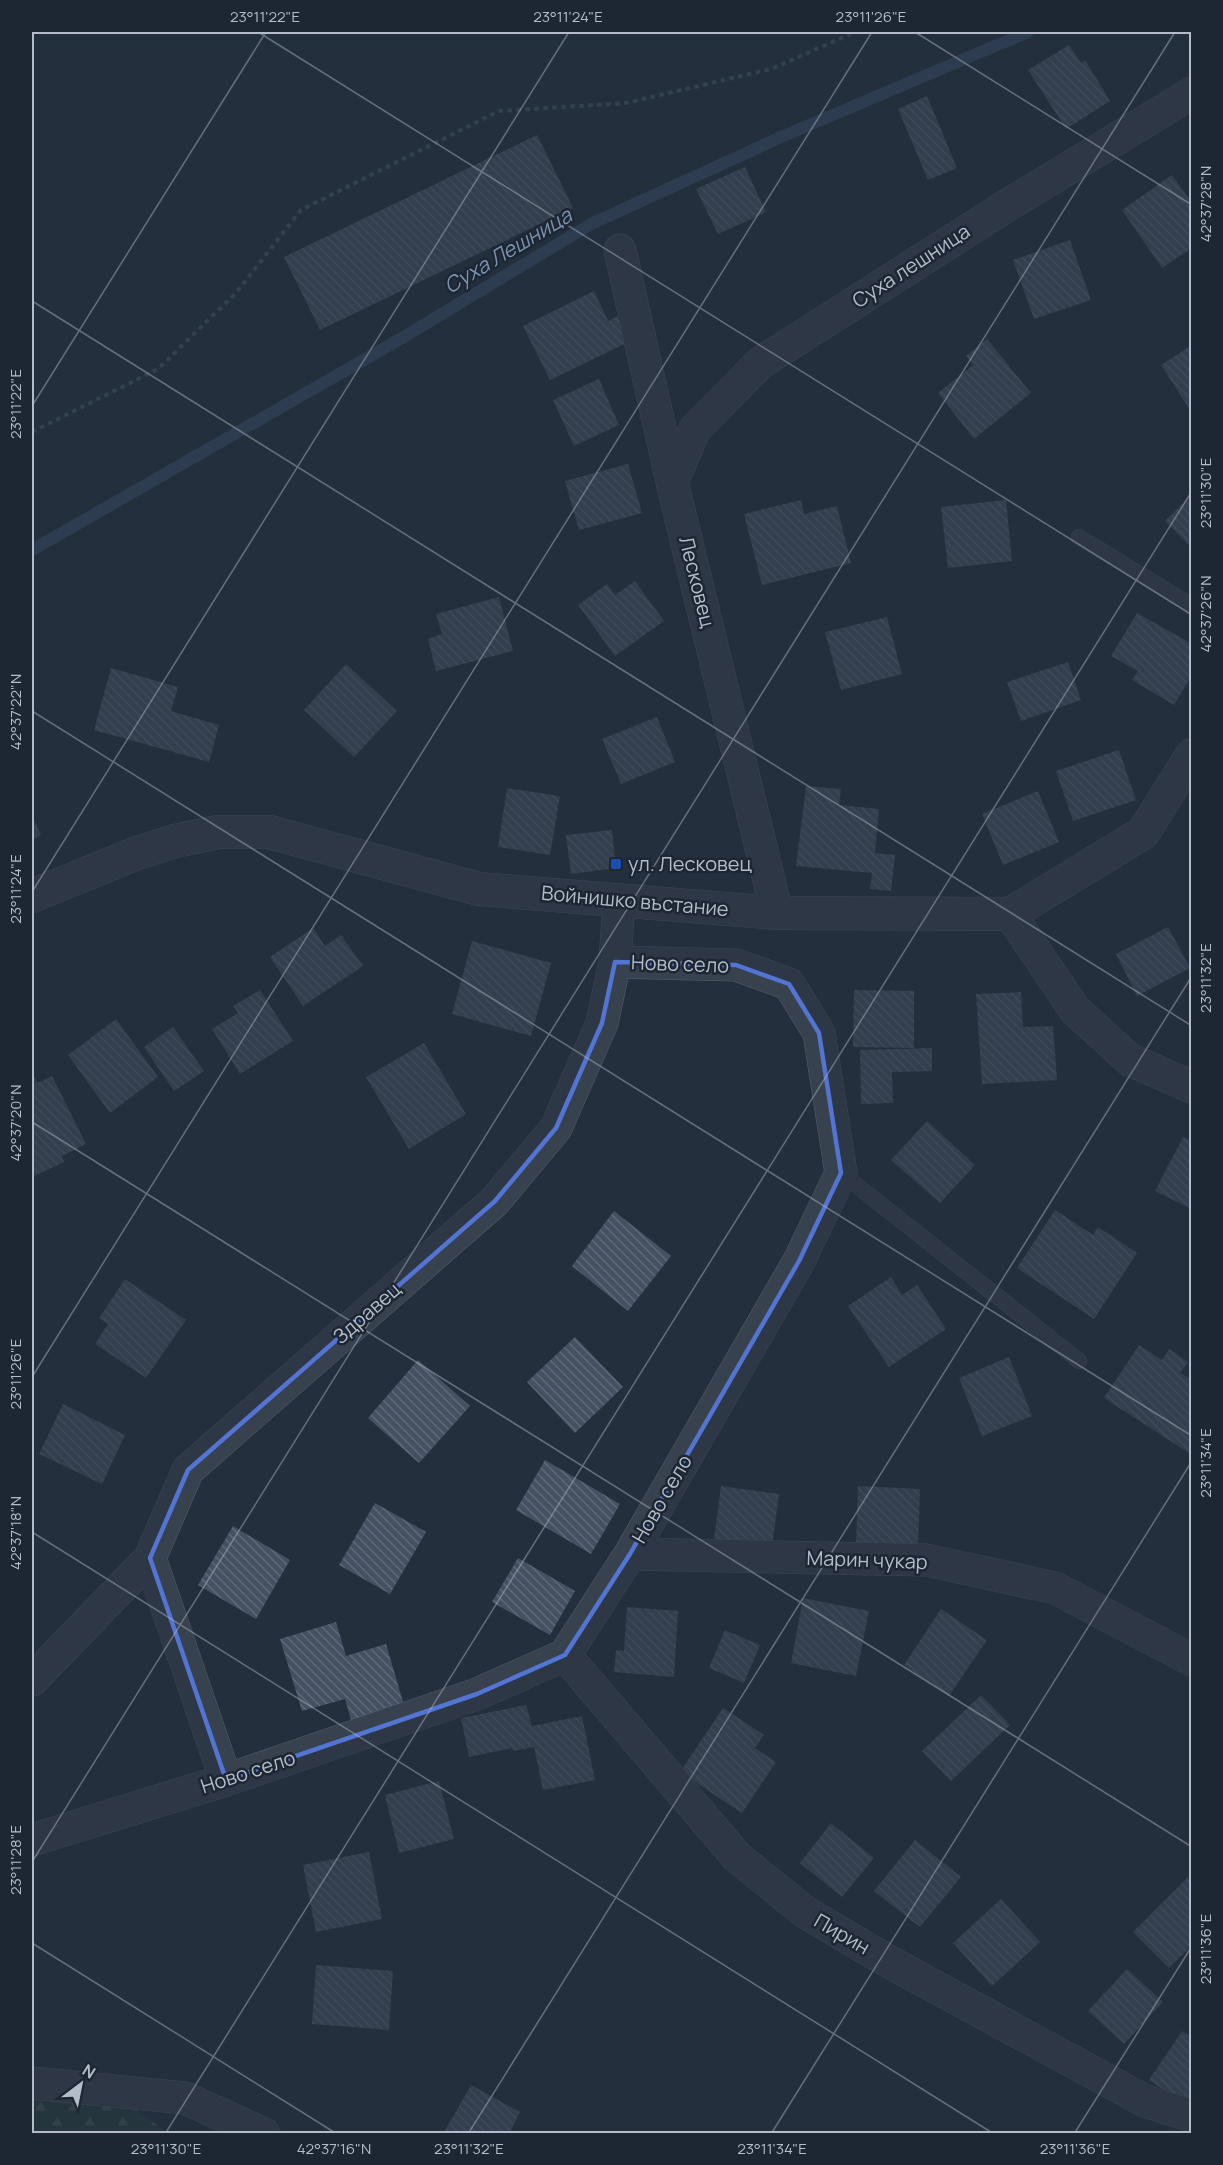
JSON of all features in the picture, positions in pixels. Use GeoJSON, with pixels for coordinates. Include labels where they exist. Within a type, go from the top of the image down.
{"type":"FeatureCollection","features":[{"type":"Feature","properties":{"kind":"street","name":"Суха лешница"},"geometry":{"type":"LineString","coordinates":[[672,482],[695,429],[760,363],[1011,203],[1191,93]]}},
{"type":"Feature","properties":{"kind":"street","name":"Лесковец"},"geometry":{"type":"LineString","coordinates":[[620,250],[672,482],[777,913]]}},
{"type":"Feature","properties":{"kind":"street"},"geometry":{"type":"LineString","coordinates":[[1191,754],[1143,833],[1010,914],[1075,1010],[1130,1060],[1191,1087]]}},
{"type":"Feature","properties":{"kind":"street","name":"Войнишко въстание"},"geometry":{"type":"LineString","coordinates":[[32,896],[136,853],[175,841],[218,832],[269,832],[479,889],[777,913],[1010,914]]}},
{"type":"Feature","properties":{"kind":"street","name":"Здравец"},"geometry":{"type":"LineString","coordinates":[[32,1680],[150,1558],[188,1470],[495,1201],[556,1128],[602,1023],[615,962],[619,900]]}},
{"type":"Feature","properties":{"kind":"street","name":"Ново село"},"geometry":{"type":"LineString","coordinates":[[32,1840],[226,1780],[477,1694],[565,1655],[630,1554],[799,1261],[841,1173],[819,1033],[789,984],[736,965],[615,962]]}},
{"type":"Feature","properties":{"kind":"street","name":"Марин чукар"},"geometry":{"type":"LineString","coordinates":[[630,1554],[926,1560],[1055,1588],[1191,1660]]}},
{"type":"Feature","properties":{"kind":"street"},"geometry":{"type":"LineString","coordinates":[[150,1558],[226,1780]]}},
{"type":"Feature","properties":{"kind":"street","name":"Пирин"},"geometry":{"type":"LineString","coordinates":[[565,1655],[737,1857],[805,1912],[886,1960],[1145,2101],[1191,2116]]}},
{"type":"Feature","properties":{"kind":"street"},"geometry":{"type":"LineString","coordinates":[[32,2083],[185,2098],[264,2133]]}},
{"type":"Feature","properties":{"kind":"lane"},"geometry":{"type":"LineString","coordinates":[[1079,537],[1191,606]]}},
{"type":"Feature","properties":{"kind":"lane"},"geometry":{"type":"LineString","coordinates":[[841,1173],[1079,1361]]}},
{"type":"Feature","properties":{"kind":"path"},"geometry":{"type":"LineString","coordinates":[[32,432],[158,369],[236,293],[301,210],[499,111],[626,103],[771,69],[855,32]]}},
{"type":"Feature","properties":{"kind":"highlighted area"},"geometry":{"type":"Polygon","coordinates":[[[615,962],[736,965],[789,984],[819,1033],[841,1173],[799,1261],[630,1554],[565,1655],[477,1694],[226,1780],[150,1558],[188,1470],[495,1201],[556,1128],[602,1023],[615,962]]]}},
{"type":"Feature","properties":{"kind":"green space"},"geometry":{"type":"Polygon","coordinates":[[[32,2089],[110,2090],[168,2133],[32,2134],[32,2089]]]}},
{"type":"Feature","properties":{"kind":"building"},"geometry":{"type":"Polygon","coordinates":[[[1069,45],[1081,63],[1085,60],[1110,101],[1066,129],[1028,70],[1069,45]]]}},
{"type":"Feature","properties":{"kind":"building"},"geometry":{"type":"Polygon","coordinates":[[[927,96],[957,168],[928,180],[898,109],[927,96]]]}},
{"type":"Feature","properties":{"kind":"building"},"geometry":{"type":"Polygon","coordinates":[[[537,135],[573,208],[320,330],[284,257],[537,135]]]}},
{"type":"Feature","properties":{"kind":"building"},"geometry":{"type":"Polygon","coordinates":[[[745,167],[766,212],[718,234],[696,189],[745,167]]]}},
{"type":"Feature","properties":{"kind":"building"},"geometry":{"type":"Polygon","coordinates":[[[1172,175],[1192,203],[1192,248],[1162,268],[1122,210],[1172,175]]]}},
{"type":"Feature","properties":{"kind":"building"},"geometry":{"type":"Polygon","coordinates":[[[1070,240],[1091,300],[1034,319],[1013,260],[1070,240]]]}},
{"type":"Feature","properties":{"kind":"building"},"geometry":{"type":"Polygon","coordinates":[[[594,291],[608,321],[624,313],[637,338],[550,380],[523,326],[594,291]]]}},
{"type":"Feature","properties":{"kind":"building"},"geometry":{"type":"Polygon","coordinates":[[[987,339],[1031,393],[974,439],[938,393],[973,365],[966,356],[987,339]]]}},
{"type":"Feature","properties":{"kind":"building"},"geometry":{"type":"Polygon","coordinates":[[[1192,345],[1192,413],[1161,365],[1192,345]]]}},
{"type":"Feature","properties":{"kind":"building"},"geometry":{"type":"Polygon","coordinates":[[[599,379],[619,425],[574,446],[553,400],[599,379]]]}},
{"type":"Feature","properties":{"kind":"building"},"geometry":{"type":"Polygon","coordinates":[[[628,464],[642,513],[579,530],[565,481],[628,464]]]}},
{"type":"Feature","properties":{"kind":"building"},"geometry":{"type":"Polygon","coordinates":[[[1192,494],[1192,548],[1165,521],[1192,494]]]}},
{"type":"Feature","properties":{"kind":"building"},"geometry":{"type":"Polygon","coordinates":[[[801,500],[804,514],[837,506],[851,563],[762,585],[744,514],[801,500]]]}},
{"type":"Feature","properties":{"kind":"building"},"geometry":{"type":"Polygon","coordinates":[[[1006,500],[1012,561],[948,568],[941,507],[1006,500]]]}},
{"type":"Feature","properties":{"kind":"building"},"geometry":{"type":"Polygon","coordinates":[[[635,581],[664,621],[615,656],[578,605],[607,584],[615,595],[635,581]]]}},
{"type":"Feature","properties":{"kind":"building"},"geometry":{"type":"Polygon","coordinates":[[[499,597],[513,651],[436,671],[428,639],[442,634],[436,614],[499,597]]]}},
{"type":"Feature","properties":{"kind":"building"},"geometry":{"type":"Polygon","coordinates":[[[1137,613],[1192,644],[1192,675],[1174,705],[1132,680],[1138,671],[1111,656],[1137,613]]]}},
{"type":"Feature","properties":{"kind":"building"},"geometry":{"type":"Polygon","coordinates":[[[887,617],[902,674],[841,690],[825,632],[887,617]]]}},
{"type":"Feature","properties":{"kind":"building"},"geometry":{"type":"Polygon","coordinates":[[[1068,662],[1081,700],[1021,721],[1007,682],[1068,662]]]}},
{"type":"Feature","properties":{"kind":"building"},"geometry":{"type":"Polygon","coordinates":[[[346,664],[397,711],[354,757],[304,710],[346,664]]]}},
{"type":"Feature","properties":{"kind":"building"},"geometry":{"type":"Polygon","coordinates":[[[111,668],[178,687],[171,711],[219,725],[209,762],[94,730],[111,668]]]}},
{"type":"Feature","properties":{"kind":"building"},"geometry":{"type":"Polygon","coordinates":[[[657,717],[675,762],[621,784],[602,739],[657,717]]]}},
{"type":"Feature","properties":{"kind":"building"},"geometry":{"type":"Polygon","coordinates":[[[1119,750],[1136,800],[1073,821],[1056,771],[1119,750]]]}},
{"type":"Feature","properties":{"kind":"building"},"geometry":{"type":"Polygon","coordinates":[[[806,786],[841,789],[839,805],[879,809],[875,853],[895,855],[891,891],[870,889],[872,873],[796,866],[806,786]]]}},
{"type":"Feature","properties":{"kind":"building"},"geometry":{"type":"Polygon","coordinates":[[[507,788],[560,796],[550,855],[498,847],[507,788]]]}},
{"type":"Feature","properties":{"kind":"building"},"geometry":{"type":"Polygon","coordinates":[[[1038,791],[1059,842],[1003,865],[982,814],[1038,791]]]}},
{"type":"Feature","properties":{"kind":"building"},"geometry":{"type":"Polygon","coordinates":[[[32,816],[41,835],[32,840],[32,816]]]}},
{"type":"Feature","properties":{"kind":"building"},"geometry":{"type":"Polygon","coordinates":[[[612,830],[616,868],[571,874],[566,835],[612,830]]]}},
{"type":"Feature","properties":{"kind":"building"},"geometry":{"type":"Polygon","coordinates":[[[1168,927],[1190,968],[1137,996],[1116,954],[1168,927]]]}},
{"type":"Feature","properties":{"kind":"building"},"geometry":{"type":"Polygon","coordinates":[[[313,928],[325,946],[341,935],[363,966],[303,1006],[270,957],[313,928]]]}},
{"type":"Feature","properties":{"kind":"building"},"geometry":{"type":"Polygon","coordinates":[[[472,941],[551,963],[531,1036],[452,1014],[472,941]]]}},
{"type":"Feature","properties":{"kind":"building"},"geometry":{"type":"Polygon","coordinates":[[[260,990],[293,1041],[240,1074],[212,1029],[238,1013],[233,1006],[260,990]]]}},
{"type":"Feature","properties":{"kind":"building"},"geometry":{"type":"Polygon","coordinates":[[[854,990],[914,991],[914,1048],[853,1047],[854,990]]]}},
{"type":"Feature","properties":{"kind":"building"},"geometry":{"type":"Polygon","coordinates":[[[1021,992],[1023,1027],[1053,1026],[1057,1080],[982,1084],[976,994],[1021,992]]]}},
{"type":"Feature","properties":{"kind":"building"},"geometry":{"type":"Polygon","coordinates":[[[116,1019],[158,1077],[110,1113],[68,1055],[116,1019]]]}},
{"type":"Feature","properties":{"kind":"building"},"geometry":{"type":"Polygon","coordinates":[[[173,1027],[204,1071],[174,1091],[144,1047],[173,1027]]]}},
{"type":"Feature","properties":{"kind":"building"},"geometry":{"type":"Polygon","coordinates":[[[424,1043],[466,1114],[409,1149],[366,1077],[424,1043]]]}},
{"type":"Feature","properties":{"kind":"building"},"geometry":{"type":"Polygon","coordinates":[[[932,1048],[932,1071],[892,1072],[893,1103],[861,1104],[860,1050],[932,1048]]]}},
{"type":"Feature","properties":{"kind":"building"},"geometry":{"type":"Polygon","coordinates":[[[32,1071],[37,1083],[52,1076],[86,1144],[62,1156],[64,1162],[32,1177],[32,1071]]]}},
{"type":"Feature","properties":{"kind":"building"},"geometry":{"type":"Polygon","coordinates":[[[927,1121],[975,1165],[940,1203],[891,1160],[927,1121]]]}},
{"type":"Feature","properties":{"kind":"building"},"geometry":{"type":"Polygon","coordinates":[[[1183,1137],[1192,1141],[1192,1209],[1155,1191],[1183,1137]]]}},
{"type":"Feature","properties":{"kind":"building"},"geometry":{"type":"Polygon","coordinates":[[[1055,1210],[1093,1235],[1098,1227],[1137,1253],[1094,1319],[1017,1268],[1055,1210]]]}},
{"type":"Feature","properties":{"kind":"building"},"geometry":{"type":"Polygon","coordinates":[[[614,1211],[671,1256],[628,1311],[572,1266],[614,1211]]]}},
{"type":"Feature","properties":{"kind":"building"},"geometry":{"type":"Polygon","coordinates":[[[891,1277],[902,1295],[917,1285],[946,1329],[889,1367],[848,1306],[891,1277]]]}},
{"type":"Feature","properties":{"kind":"building"},"geometry":{"type":"Polygon","coordinates":[[[125,1279],[186,1320],[146,1378],[95,1344],[108,1324],[99,1318],[125,1279]]]}},
{"type":"Feature","properties":{"kind":"building"},"geometry":{"type":"Polygon","coordinates":[[[575,1337],[623,1387],[575,1433],[527,1382],[575,1337]]]}},
{"type":"Feature","properties":{"kind":"building"},"geometry":{"type":"Polygon","coordinates":[[[1139,1345],[1162,1360],[1169,1349],[1188,1362],[1180,1373],[1192,1380],[1192,1455],[1104,1398],[1139,1345]]]}},
{"type":"Feature","properties":{"kind":"building"},"geometry":{"type":"Polygon","coordinates":[[[1009,1357],[1032,1416],[982,1436],[959,1378],[1009,1357]]]}},
{"type":"Feature","properties":{"kind":"building"},"geometry":{"type":"Polygon","coordinates":[[[418,1360],[470,1406],[419,1463],[368,1418],[418,1360]]]}},
{"type":"Feature","properties":{"kind":"building"},"geometry":{"type":"Polygon","coordinates":[[[63,1404],[125,1435],[102,1484],[39,1454],[63,1404]]]}},
{"type":"Feature","properties":{"kind":"building"},"geometry":{"type":"Polygon","coordinates":[[[545,1460],[620,1504],[591,1554],[516,1510],[545,1460]]]}},
{"type":"Feature","properties":{"kind":"building"},"geometry":{"type":"Polygon","coordinates":[[[721,1486],[779,1494],[772,1547],[714,1539],[721,1486]]]}},
{"type":"Feature","properties":{"kind":"building"},"geometry":{"type":"Polygon","coordinates":[[[858,1486],[920,1489],[918,1549],[856,1546],[858,1486]]]}},
{"type":"Feature","properties":{"kind":"building"},"geometry":{"type":"Polygon","coordinates":[[[375,1503],[426,1532],[390,1594],[339,1565],[375,1503]]]}},
{"type":"Feature","properties":{"kind":"building"},"geometry":{"type":"Polygon","coordinates":[[[233,1526],[290,1560],[256,1619],[198,1585],[233,1526]]]}},
{"type":"Feature","properties":{"kind":"building"},"geometry":{"type":"Polygon","coordinates":[[[518,1558],[575,1591],[550,1635],[492,1602],[518,1558]]]}},
{"type":"Feature","properties":{"kind":"building"},"geometry":{"type":"Polygon","coordinates":[[[803,1598],[869,1611],[856,1676],[791,1663],[803,1598]]]}},
{"type":"Feature","properties":{"kind":"building"},"geometry":{"type":"Polygon","coordinates":[[[627,1607],[678,1611],[674,1677],[614,1672],[616,1650],[624,1651],[627,1607]]]}},
{"type":"Feature","properties":{"kind":"building"},"geometry":{"type":"Polygon","coordinates":[[[941,1609],[987,1640],[949,1696],[904,1665],[941,1609]]]}},
{"type":"Feature","properties":{"kind":"building"},"geometry":{"type":"Polygon","coordinates":[[[336,1622],[346,1656],[386,1644],[404,1705],[351,1720],[345,1699],[302,1711],[280,1639],[336,1622]]]}},
{"type":"Feature","properties":{"kind":"building"},"geometry":{"type":"Polygon","coordinates":[[[725,1630],[760,1645],[744,1683],[709,1668],[725,1630]]]}},
{"type":"Feature","properties":{"kind":"building"},"geometry":{"type":"Polygon","coordinates":[[[981,1695],[1010,1725],[951,1781],[922,1751],[981,1695]]]}},
{"type":"Feature","properties":{"kind":"building"},"geometry":{"type":"Polygon","coordinates":[[[526,1705],[532,1726],[582,1716],[595,1780],[543,1790],[534,1747],[513,1751],[512,1748],[469,1757],[461,1718],[526,1705]]]}},
{"type":"Feature","properties":{"kind":"building"},"geometry":{"type":"Polygon","coordinates":[[[723,1708],[764,1735],[755,1748],[776,1762],[742,1813],[680,1772],[723,1708]]]}},
{"type":"Feature","properties":{"kind":"building"},"geometry":{"type":"Polygon","coordinates":[[[439,1781],[454,1839],[399,1853],[385,1795],[439,1781]]]}},
{"type":"Feature","properties":{"kind":"building"},"geometry":{"type":"Polygon","coordinates":[[[831,1823],[874,1858],[842,1897],[800,1863],[831,1823]]]}},
{"type":"Feature","properties":{"kind":"building"},"geometry":{"type":"Polygon","coordinates":[[[915,1840],[961,1877],[920,1927],[874,1891],[915,1840]]]}},
{"type":"Feature","properties":{"kind":"building"},"geometry":{"type":"Polygon","coordinates":[[[369,1852],[382,1919],[316,1932],[303,1865],[369,1852]]]}},
{"type":"Feature","properties":{"kind":"building"},"geometry":{"type":"Polygon","coordinates":[[[1188,1877],[1192,1880],[1192,1945],[1169,1968],[1133,1932],[1188,1877]]]}},
{"type":"Feature","properties":{"kind":"building"},"geometry":{"type":"Polygon","coordinates":[[[1001,1899],[1040,1942],[992,1986],[953,1943],[1001,1899]]]}},
{"type":"Feature","properties":{"kind":"building"},"geometry":{"type":"Polygon","coordinates":[[[316,1965],[393,1971],[389,2030],[312,2024],[316,1965]]]}},
{"type":"Feature","properties":{"kind":"building"},"geometry":{"type":"Polygon","coordinates":[[[1127,1969],[1163,2002],[1124,2044],[1088,2011],[1127,1969]]]}},
{"type":"Feature","properties":{"kind":"building"},"geometry":{"type":"Polygon","coordinates":[[[1182,2031],[1192,2037],[1192,2109],[1149,2080],[1182,2031]]]}},
{"type":"Feature","properties":{"kind":"building"},"geometry":{"type":"Polygon","coordinates":[[[471,2085],[520,2112],[509,2134],[443,2134],[471,2085]]]}},
{"type":"Feature","properties":{"kind":"waterway","name":"Суха Лешница"},"geometry":{"type":"LineString","coordinates":[[32,550],[402,338],[591,224],[781,137],[1028,32]]}},
{"type":"Feature","properties":{"kind":"place","name":"ул. Лесковец"},"geometry":{"type":"Point","coordinates":[616,864]}}]}
